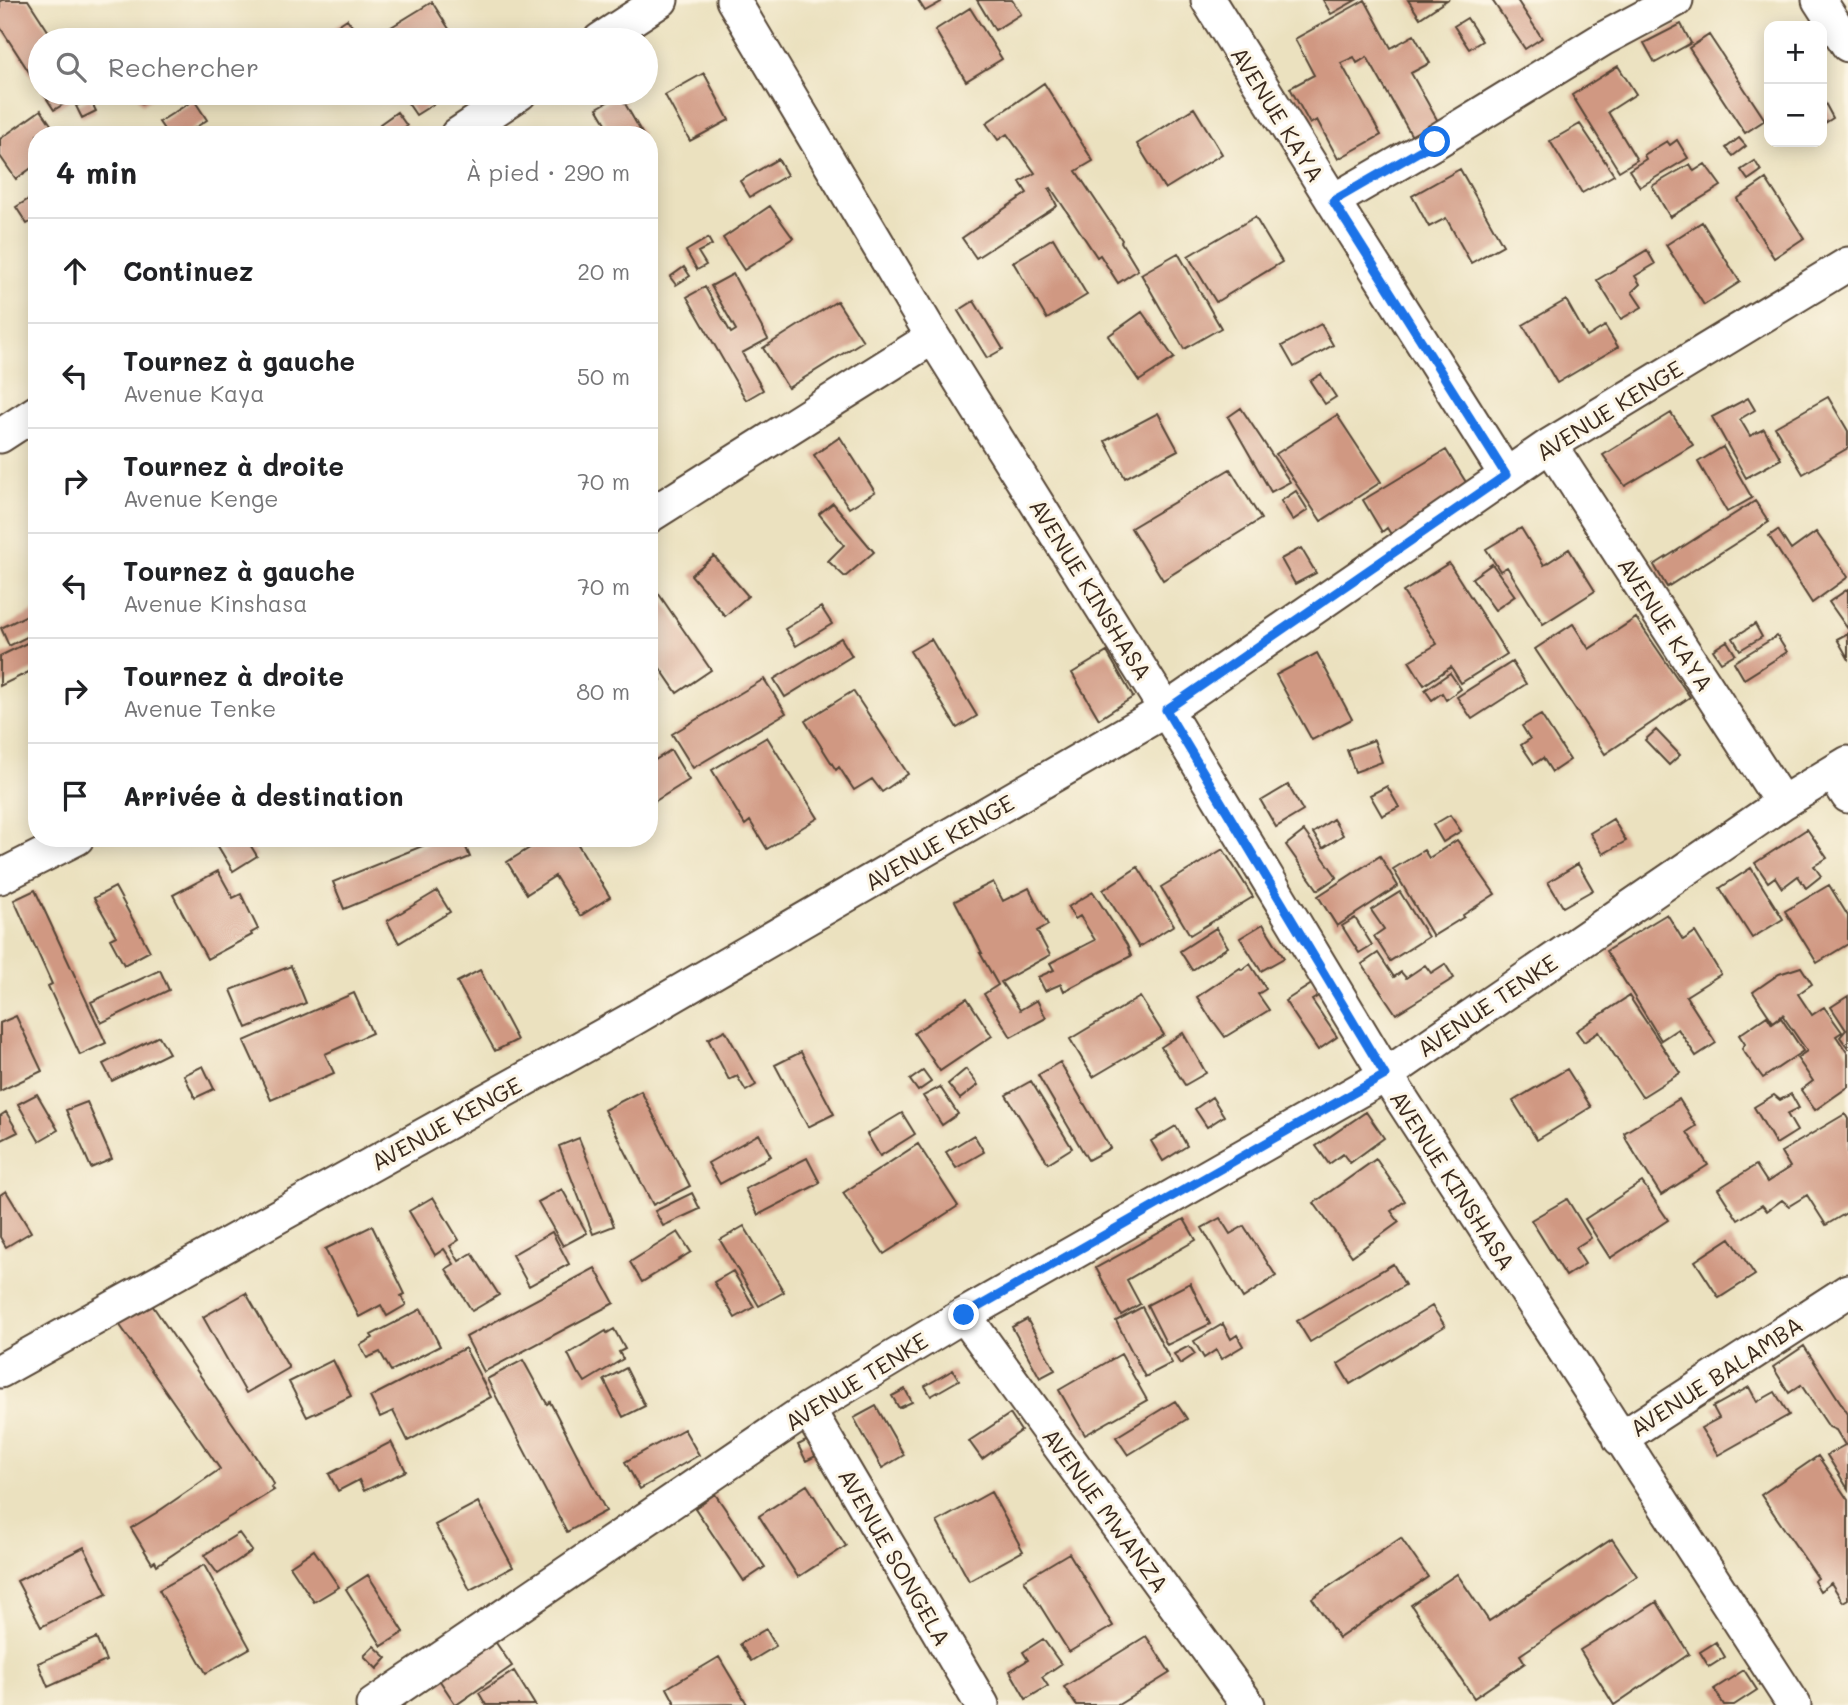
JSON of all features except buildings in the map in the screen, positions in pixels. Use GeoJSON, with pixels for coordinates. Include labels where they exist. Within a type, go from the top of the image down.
{"type":"FeatureCollection","features":[{"type":"Feature","properties":{"kind":"street"},"geometry":{"type":"LineString","coordinates":[[618,28],[661,0]]}},
{"type":"Feature","properties":{"kind":"street","name":"AVENUE KINSHASA"},"geometry":{"type":"LineString","coordinates":[[733,0],[933,337],[1166,710],[1385,1075],[1794,1705]]}},
{"type":"Feature","properties":{"kind":"street","name":"AVENUE KAYA"},"geometry":{"type":"LineString","coordinates":[[1208,0],[1506,475]]}},
{"type":"Feature","properties":{"kind":"street"},"geometry":{"type":"LineString","coordinates":[[1333,201],[1603,40],[1676,0]]}},
{"type":"Feature","properties":{"kind":"street"},"geometry":{"type":"LineString","coordinates":[[1819,0],[1848,45]]}},
{"type":"Feature","properties":{"kind":"street"},"geometry":{"type":"LineString","coordinates":[[470,126],[502,105]]}},
{"type":"Feature","properties":{"kind":"street","name":"AVENUE KENGE"},"geometry":{"type":"LineString","coordinates":[[0,1371],[631,1020],[1166,710],[1550,445],[1848,264]]}},
{"type":"Feature","properties":{"kind":"street"},"geometry":{"type":"LineString","coordinates":[[658,510],[933,337]]}},
{"type":"Feature","properties":{"kind":"street"},"geometry":{"type":"LineString","coordinates":[[0,436],[28,418]]}},
{"type":"Feature","properties":{"kind":"street","name":"AVENUE KAYA"},"geometry":{"type":"LineString","coordinates":[[1550,445],[1782,803]]}},
{"type":"Feature","properties":{"kind":"street","name":"AVENUE TENKE"},"geometry":{"type":"LineString","coordinates":[[373,1705],[808,1409],[964,1315],[1385,1075],[1782,803],[1843,777]]}},
{"type":"Feature","properties":{"kind":"street"},"geometry":{"type":"LineString","coordinates":[[0,877],[59,847]]}},
{"type":"Feature","properties":{"kind":"street","name":"AVENUE BALAMBA"},"geometry":{"type":"LineString","coordinates":[[1620,1439],[1848,1291]]}},
{"type":"Feature","properties":{"kind":"street","name":"AVENUE MWANZA"},"geometry":{"type":"LineString","coordinates":[[964,1315],[1248,1705]]}},
{"type":"Feature","properties":{"kind":"street","name":"AVENUE SONGELA"},"geometry":{"type":"LineString","coordinates":[[808,1409],[982,1705]]}},
{"type":"Feature","properties":{"kind":"route"},"geometry":{"type":"LineString","coordinates":[[964,1315],[1385,1075],[1166,710],[1506,475],[1333,201],[1435,142]]}}]}
